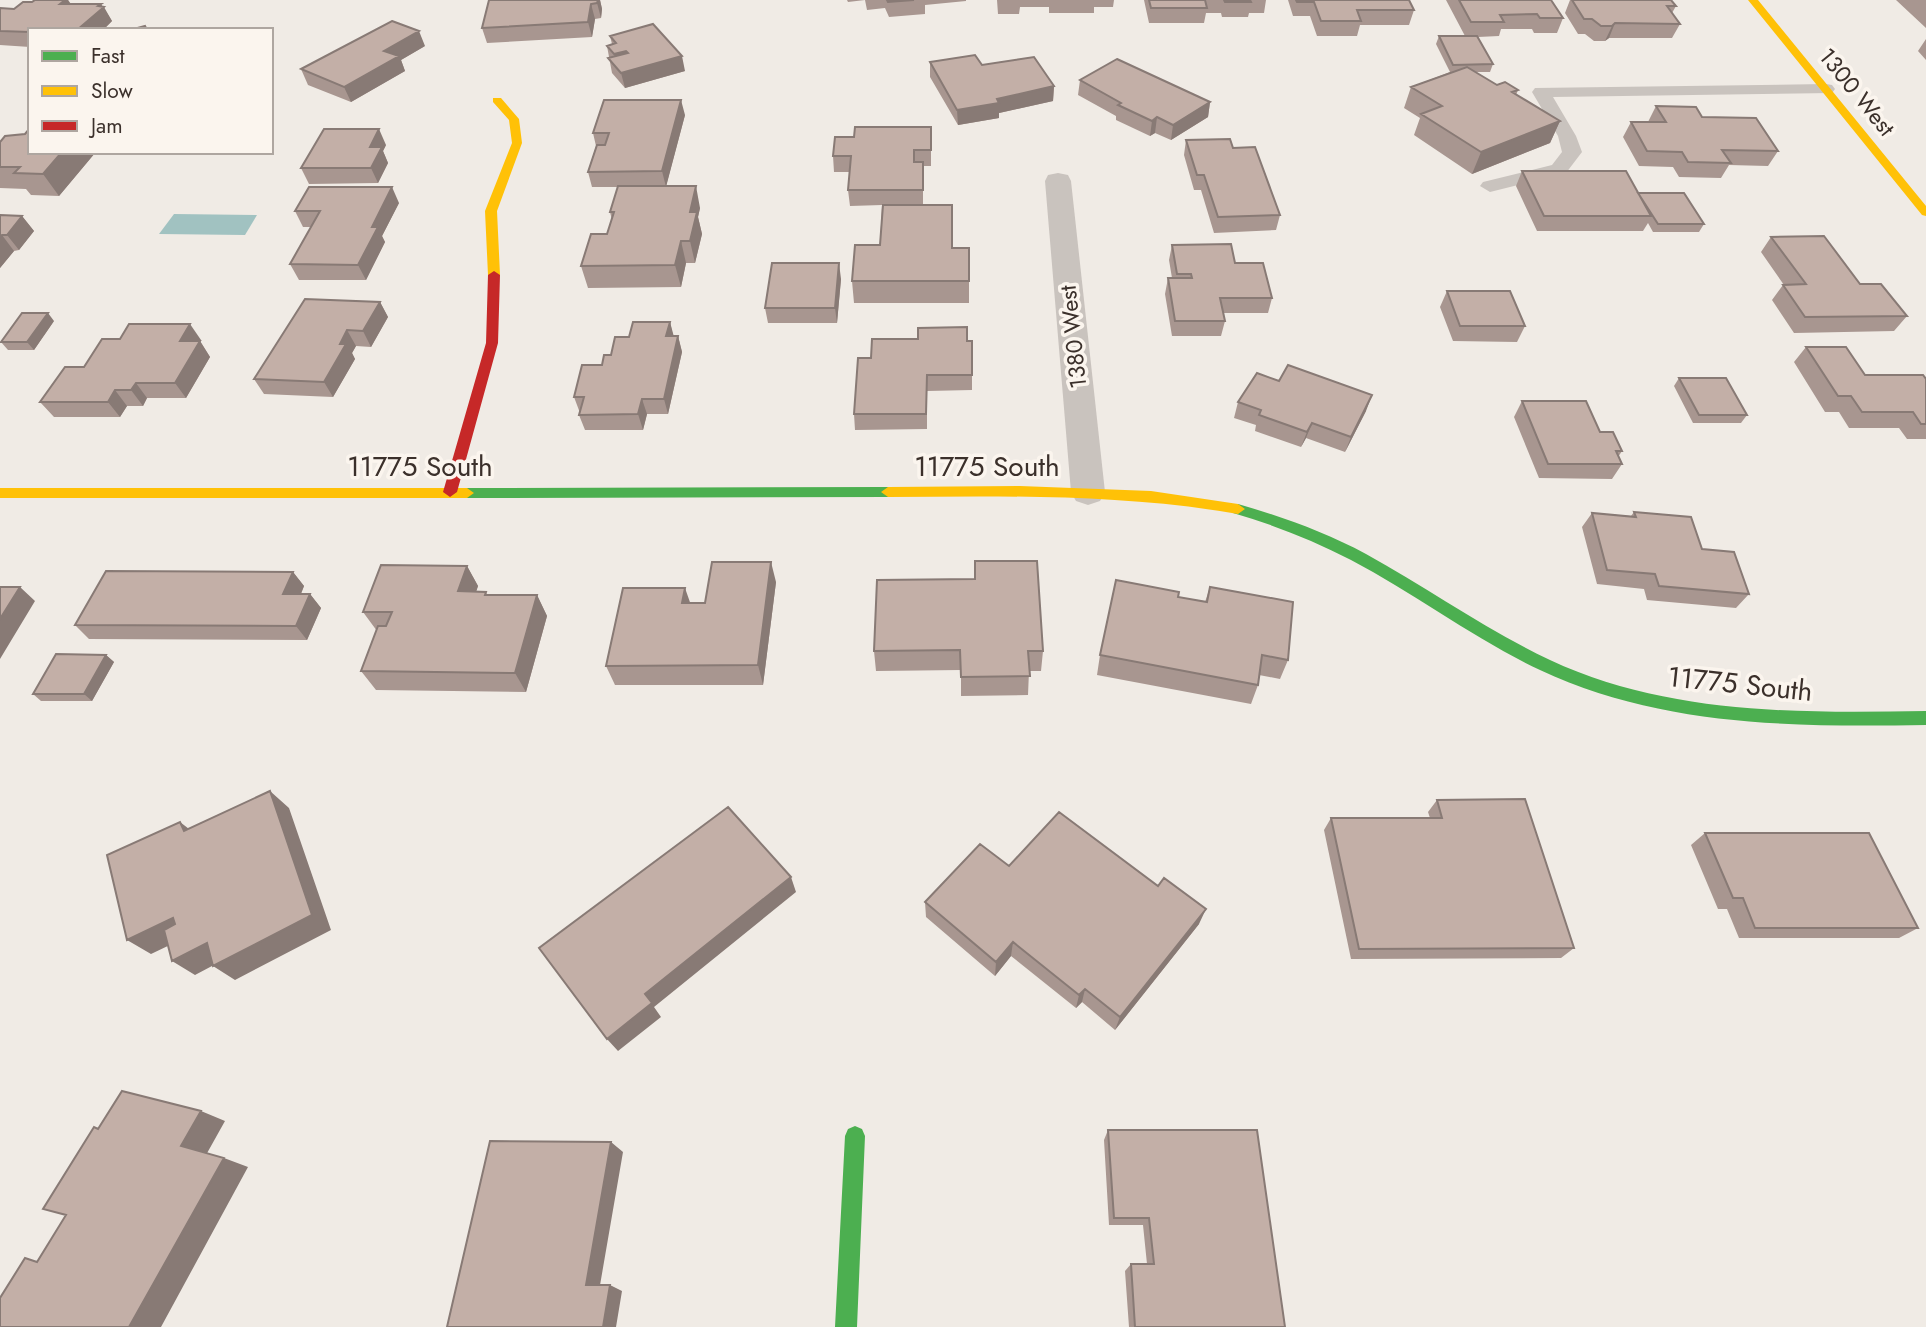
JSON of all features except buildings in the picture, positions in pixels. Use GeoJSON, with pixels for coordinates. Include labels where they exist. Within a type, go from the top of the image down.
{"type":"FeatureCollection","features":[{"type":"Feature","properties":{"kind":"street","name":"1300 West"},"geometry":{"type":"LineString","coordinates":[[1754,0],[1926,214]]}},
{"type":"Feature","properties":{"kind":"street"},"geometry":{"type":"LineString","coordinates":[[450,492],[492,343],[495,281],[491,211],[517,143],[514,119],[497,100]]}},
{"type":"Feature","properties":{"kind":"street","name":"1380 West"},"geometry":{"type":"LineString","coordinates":[[1058,181],[1088,492]]}},
{"type":"Feature","properties":{"kind":"street","name":"11775 South"},"geometry":{"type":"LineString","coordinates":[[0,493],[1088,492],[1166,495],[1229,505],[1293,525],[1354,553],[1537,662],[1609,690],[1687,712],[1766,719],[1926,718]]}},
{"type":"Feature","properties":{"kind":"street"},"geometry":{"type":"LineString","coordinates":[[846,1327],[855,1136]]}},
{"type":"Feature","properties":{"kind":"lane"},"geometry":{"type":"LineString","coordinates":[[1490,186],[1559,169],[1572,152],[1567,136],[1541,92],[1826,89]]}},
{"type":"Feature","properties":{"kind":"water"},"geometry":{"type":"Polygon","coordinates":[[[174,214],[257,215],[245,235],[159,234],[174,214]]]}},
{"type":"Feature","properties":{"kind":"traffic: fast"},"geometry":{"type":"LineString","coordinates":[[467,493],[888,492]]}},
{"type":"Feature","properties":{"kind":"traffic: fast"},"geometry":{"type":"LineString","coordinates":[[1238,509],[1280,521],[1359,557],[1545,665],[1592,684],[1638,698],[1685,708],[1780,718],[1926,718]]}},
{"type":"Feature","properties":{"kind":"traffic: fast"},"geometry":{"type":"LineString","coordinates":[[846,1327],[855,1136]]}},
{"type":"Feature","properties":{"kind":"traffic: slow"},"geometry":{"type":"LineString","coordinates":[[1753,0],[1926,213]]}},
{"type":"Feature","properties":{"kind":"traffic: slow"},"geometry":{"type":"LineString","coordinates":[[494,275],[491,211],[517,143],[514,119],[497,100]]}},
{"type":"Feature","properties":{"kind":"traffic: slow"},"geometry":{"type":"LineString","coordinates":[[888,492],[1108,493],[1195,501],[1238,509]]}},
{"type":"Feature","properties":{"kind":"traffic: slow"},"geometry":{"type":"LineString","coordinates":[[0,493],[467,493]]}},
{"type":"Feature","properties":{"kind":"traffic: jam"},"geometry":{"type":"LineString","coordinates":[[450,492],[492,343],[494,275]]}}]}
